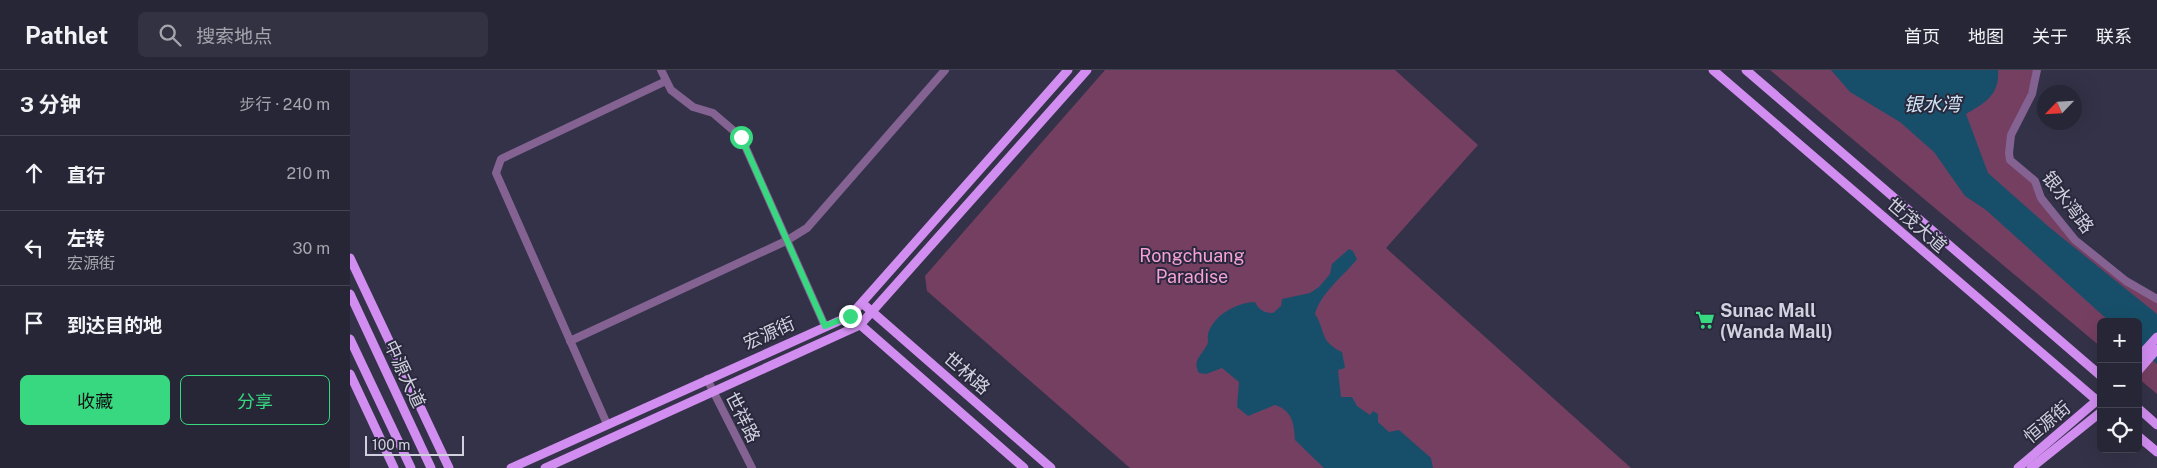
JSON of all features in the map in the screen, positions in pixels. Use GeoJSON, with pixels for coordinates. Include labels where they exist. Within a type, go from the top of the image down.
{"type":"FeatureCollection","features":[{"type":"Feature","properties":{"kind":"main road","name":"宏源街"},"geometry":{"type":"LineString","coordinates":[[511,468],[850,316],[1068,70]]}},
{"type":"Feature","properties":{"kind":"main road","name":"宏源街"},"geometry":{"type":"LineString","coordinates":[[545,468],[860,325],[1088,70]]}},
{"type":"Feature","properties":{"kind":"main road","name":"世茂大道"},"geometry":{"type":"LineString","coordinates":[[1713,70],[2097,399]]}},
{"type":"Feature","properties":{"kind":"main road","name":"世茂大道"},"geometry":{"type":"LineString","coordinates":[[1746,70],[2097,373]]}},
{"type":"Feature","properties":{"kind":"main road"},"geometry":{"type":"LineString","coordinates":[[350,258],[449,468]]}},
{"type":"Feature","properties":{"kind":"main road","name":"中源大道"},"geometry":{"type":"LineString","coordinates":[[350,294],[431,468]]}},
{"type":"Feature","properties":{"kind":"main road","name":"世林路"},"geometry":{"type":"LineString","coordinates":[[862,303],[1051,468]]}},
{"type":"Feature","properties":{"kind":"main road","name":"世林路"},"geometry":{"type":"LineString","coordinates":[[850,316],[1024,468]]}},
{"type":"Feature","properties":{"kind":"main road"},"geometry":{"type":"LineString","coordinates":[[2142,358],[2157,337]]}},
{"type":"Feature","properties":{"kind":"main road","name":"中源大道"},"geometry":{"type":"LineString","coordinates":[[350,339],[411,468]]}},
{"type":"Feature","properties":{"kind":"main road"},"geometry":{"type":"LineString","coordinates":[[2142,358],[2157,349]]}},
{"type":"Feature","properties":{"kind":"main road"},"geometry":{"type":"LineString","coordinates":[[350,374],[394,468]]}},
{"type":"Feature","properties":{"kind":"main road","name":"恒源街"},"geometry":{"type":"LineString","coordinates":[[2018,468],[2097,403]]}},
{"type":"Feature","properties":{"kind":"main road"},"geometry":{"type":"LineString","coordinates":[[2142,412],[2157,425]]}},
{"type":"Feature","properties":{"kind":"main road","name":"恒源街"},"geometry":{"type":"LineString","coordinates":[[2031,468],[2097,415]]}},
{"type":"Feature","properties":{"kind":"main road"},"geometry":{"type":"LineString","coordinates":[[2142,439],[2157,452]]}},
{"type":"Feature","properties":{"kind":"street"},"geometry":{"type":"LineString","coordinates":[[662,70],[671,90],[693,107],[713,114],[741,137],[825,326]]}},
{"type":"Feature","properties":{"kind":"street"},"geometry":{"type":"LineString","coordinates":[[570,341],[786,241],[807,228],[945,70]]}},
{"type":"Feature","properties":{"kind":"street","name":"银水湾路"},"geometry":{"type":"LineString","coordinates":[[2037,70],[2032,94],[2011,135],[2010,160],[2035,181],[2041,198],[2075,240],[2126,281],[2157,298]]}},
{"type":"Feature","properties":{"kind":"street"},"geometry":{"type":"LineString","coordinates":[[607,424],[496,174],[501,160],[666,81]]}},
{"type":"Feature","properties":{"kind":"street","name":"世祥路"},"geometry":{"type":"LineString","coordinates":[[707,379],[752,468]]}},
{"type":"Feature","properties":{"kind":"green space","name":"Rongchuang Paradise"},"geometry":{"type":"Polygon","coordinates":[[[1105,70],[1395,70],[1478,145],[1386,248],[1631,468],[1130,468],[927,291],[925,276],[1105,70]]]}},
{"type":"Feature","properties":{"kind":"green space"},"geometry":{"type":"Polygon","coordinates":[[[1770,70],[2037,70],[2005,153],[2040,190],[2078,240],[2146,293],[2157,297],[2157,394],[2142,381],[2142,318],[2097,318],[2097,344],[1770,70]]]}},
{"type":"Feature","properties":{"kind":"water","name":"银水湾"},"geometry":{"type":"Polygon","coordinates":[[[1831,70],[1998,70],[1997,86],[1994,92],[1985,102],[1966,114],[1988,173],[2049,227],[2157,314],[2157,364],[2142,351],[2142,318],[2106,318],[1986,210],[1965,196],[1934,152],[1900,122],[1850,92],[1831,70]]]}},
{"type":"Feature","properties":{"kind":"water"},"geometry":{"type":"Polygon","coordinates":[[[1349,249],[1353,251],[1357,259],[1327,291],[1315,314],[1326,340],[1342,352],[1345,368],[1338,370],[1341,397],[1352,397],[1357,406],[1370,415],[1373,411],[1378,414],[1378,422],[1389,432],[1399,430],[1431,458],[1433,468],[1324,468],[1295,440],[1293,423],[1286,411],[1275,405],[1248,416],[1237,407],[1239,382],[1222,368],[1206,374],[1199,373],[1197,369],[1197,362],[1207,345],[1211,327],[1221,315],[1234,307],[1255,302],[1262,311],[1273,313],[1281,306],[1282,299],[1310,293],[1319,287],[1330,274],[1332,264],[1349,249]]]}},
{"type":"Feature","properties":{"kind":"place","name":"Sunac Mall (Wanda Mall)"},"geometry":{"type":"Point","coordinates":[1705,320]}},
{"type":"Feature","properties":{"kind":"route"},"geometry":{"type":"LineString","coordinates":[[741,137],[825,326],[850,316]]}}]}
